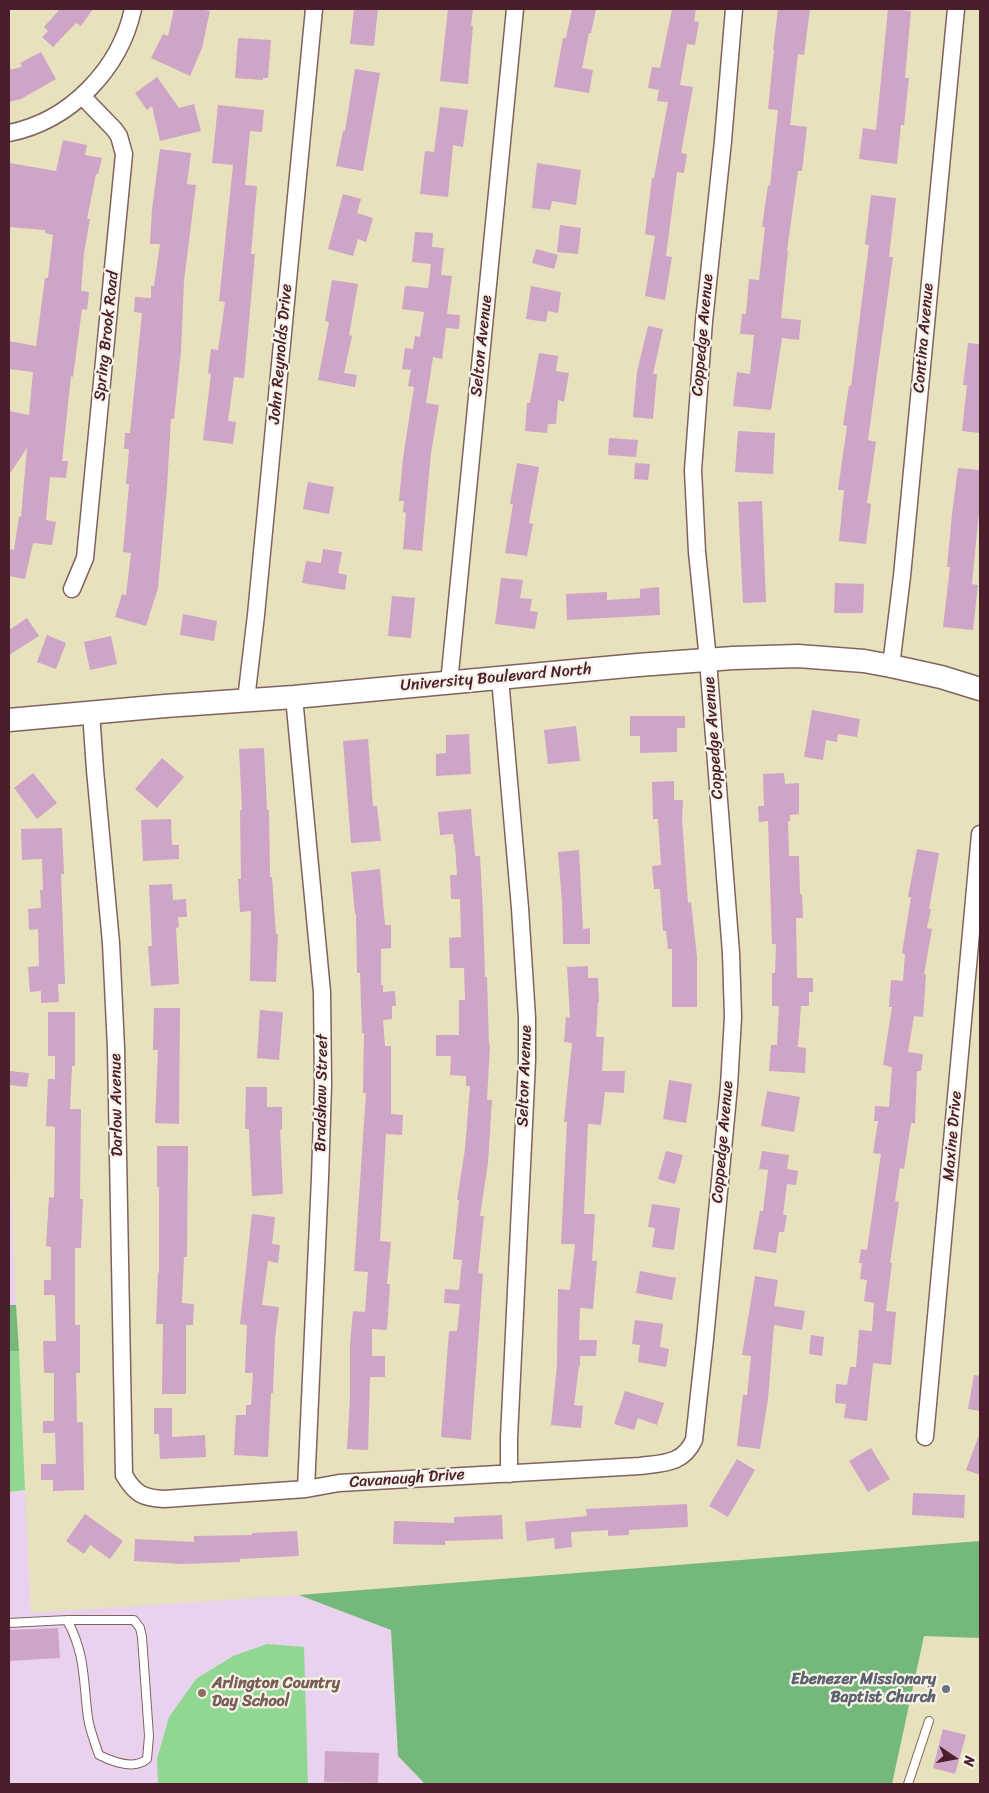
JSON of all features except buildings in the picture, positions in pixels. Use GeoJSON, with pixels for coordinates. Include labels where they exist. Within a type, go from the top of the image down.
{"type":"FeatureCollection","features":[{"type":"Feature","properties":{"kind":"street"},"geometry":{"type":"LineString","coordinates":[[9,133],[36,125],[64,110],[82,96],[107,67],[119,48],[133,9]]}},
{"type":"Feature","properties":{"kind":"street","name":"John Reynolds Drive"},"geometry":{"type":"LineString","coordinates":[[246,700],[256,615],[314,9]]}},
{"type":"Feature","properties":{"kind":"street","name":"Selton Avenue"},"geometry":{"type":"LineString","coordinates":[[449,683],[514,9]]}},
{"type":"Feature","properties":{"kind":"street","name":"Coppedge Avenue"},"geometry":{"type":"LineString","coordinates":[[676,1460],[690,1448],[694,1440],[706,1339],[729,1086],[733,1017],[731,953],[708,660],[697,552],[692,470],[701,350],[722,150],[734,9]]}},
{"type":"Feature","properties":{"kind":"street","name":"Contina Avenue"},"geometry":{"type":"LineString","coordinates":[[891,666],[902,576],[956,9]]}},
{"type":"Feature","properties":{"kind":"street","name":"Spring Brook Road"},"geometry":{"type":"LineString","coordinates":[[72,589],[85,558],[124,154],[119,136],[114,129],[82,96]]}},
{"type":"Feature","properties":{"kind":"street","name":"University Boulevard North"},"geometry":{"type":"LineString","coordinates":[[9,720],[708,660],[798,656],[864,661],[941,676],[980,689]]}},
{"type":"Feature","properties":{"kind":"street","name":"Selton Avenue"},"geometry":{"type":"LineString","coordinates":[[500,678],[520,908],[527,1018],[527,1060],[509,1438],[509,1474]]}},
{"type":"Feature","properties":{"kind":"street","name":"Bradshaw Street"},"geometry":{"type":"LineString","coordinates":[[294,697],[322,992],[323,1085],[306,1490]]}},
{"type":"Feature","properties":{"kind":"street","name":"Darlow Avenue"},"geometry":{"type":"LineString","coordinates":[[91,712],[111,943],[116,1038],[124,1475],[129,1484],[139,1494]]}},
{"type":"Feature","properties":{"kind":"street","name":"Maxine Drive"},"geometry":{"type":"LineString","coordinates":[[925,1437],[980,834]]}},
{"type":"Feature","properties":{"kind":"street","name":"Cavanaugh Drive"},"geometry":{"type":"LineString","coordinates":[[139,1494],[150,1498],[164,1499],[306,1490],[338,1483],[640,1466],[676,1460]]}},
{"type":"Feature","properties":{"kind":"lane"},"geometry":{"type":"LineString","coordinates":[[9,1623],[67,1620],[134,1620],[140,1628],[149,1736],[147,1759],[142,1762],[136,1764],[113,1762],[99,1755],[88,1718],[82,1660],[76,1637],[67,1620]]}},
{"type":"Feature","properties":{"kind":"lane"},"geometry":{"type":"LineString","coordinates":[[908,1784],[929,1721]]}},
{"type":"Feature","properties":{"kind":"shaded area"},"geometry":{"type":"Polygon","coordinates":[[[9,1149],[16,1305],[9,1305],[9,1149]]]}},
{"type":"Feature","properties":{"kind":"shaded area","name":"Arlington Country Day School"},"geometry":{"type":"Polygon","coordinates":[[[25,1490],[31,1613],[299,1595],[391,1630],[398,1756],[425,1784],[9,1784],[9,1492],[25,1490]]]}},
{"type":"Feature","properties":{"kind":"green space"},"geometry":{"type":"Polygon","coordinates":[[[9,1305],[16,1305],[19,1351],[9,1351],[9,1305]]]}},
{"type":"Feature","properties":{"kind":"green space"},"geometry":{"type":"Polygon","coordinates":[[[9,1351],[19,1351],[25,1490],[9,1492],[9,1351]]]}},
{"type":"Feature","properties":{"kind":"green space"},"geometry":{"type":"Polygon","coordinates":[[[980,1541],[980,1638],[924,1636],[892,1784],[425,1784],[398,1756],[391,1630],[299,1595],[980,1541]]]}},
{"type":"Feature","properties":{"kind":"green space"},"geometry":{"type":"Polygon","coordinates":[[[267,1644],[304,1647],[308,1784],[158,1784],[157,1759],[169,1717],[196,1679],[233,1656],[267,1644]]]}},
{"type":"Feature","properties":{"kind":"place","name":"Ebenezer Missionary Baptist Church"},"geometry":{"type":"Point","coordinates":[946,1689]}},
{"type":"Feature","properties":{"kind":"place","name":"Arlington Country Day School"},"geometry":{"type":"Point","coordinates":[202,1693]}}]}
